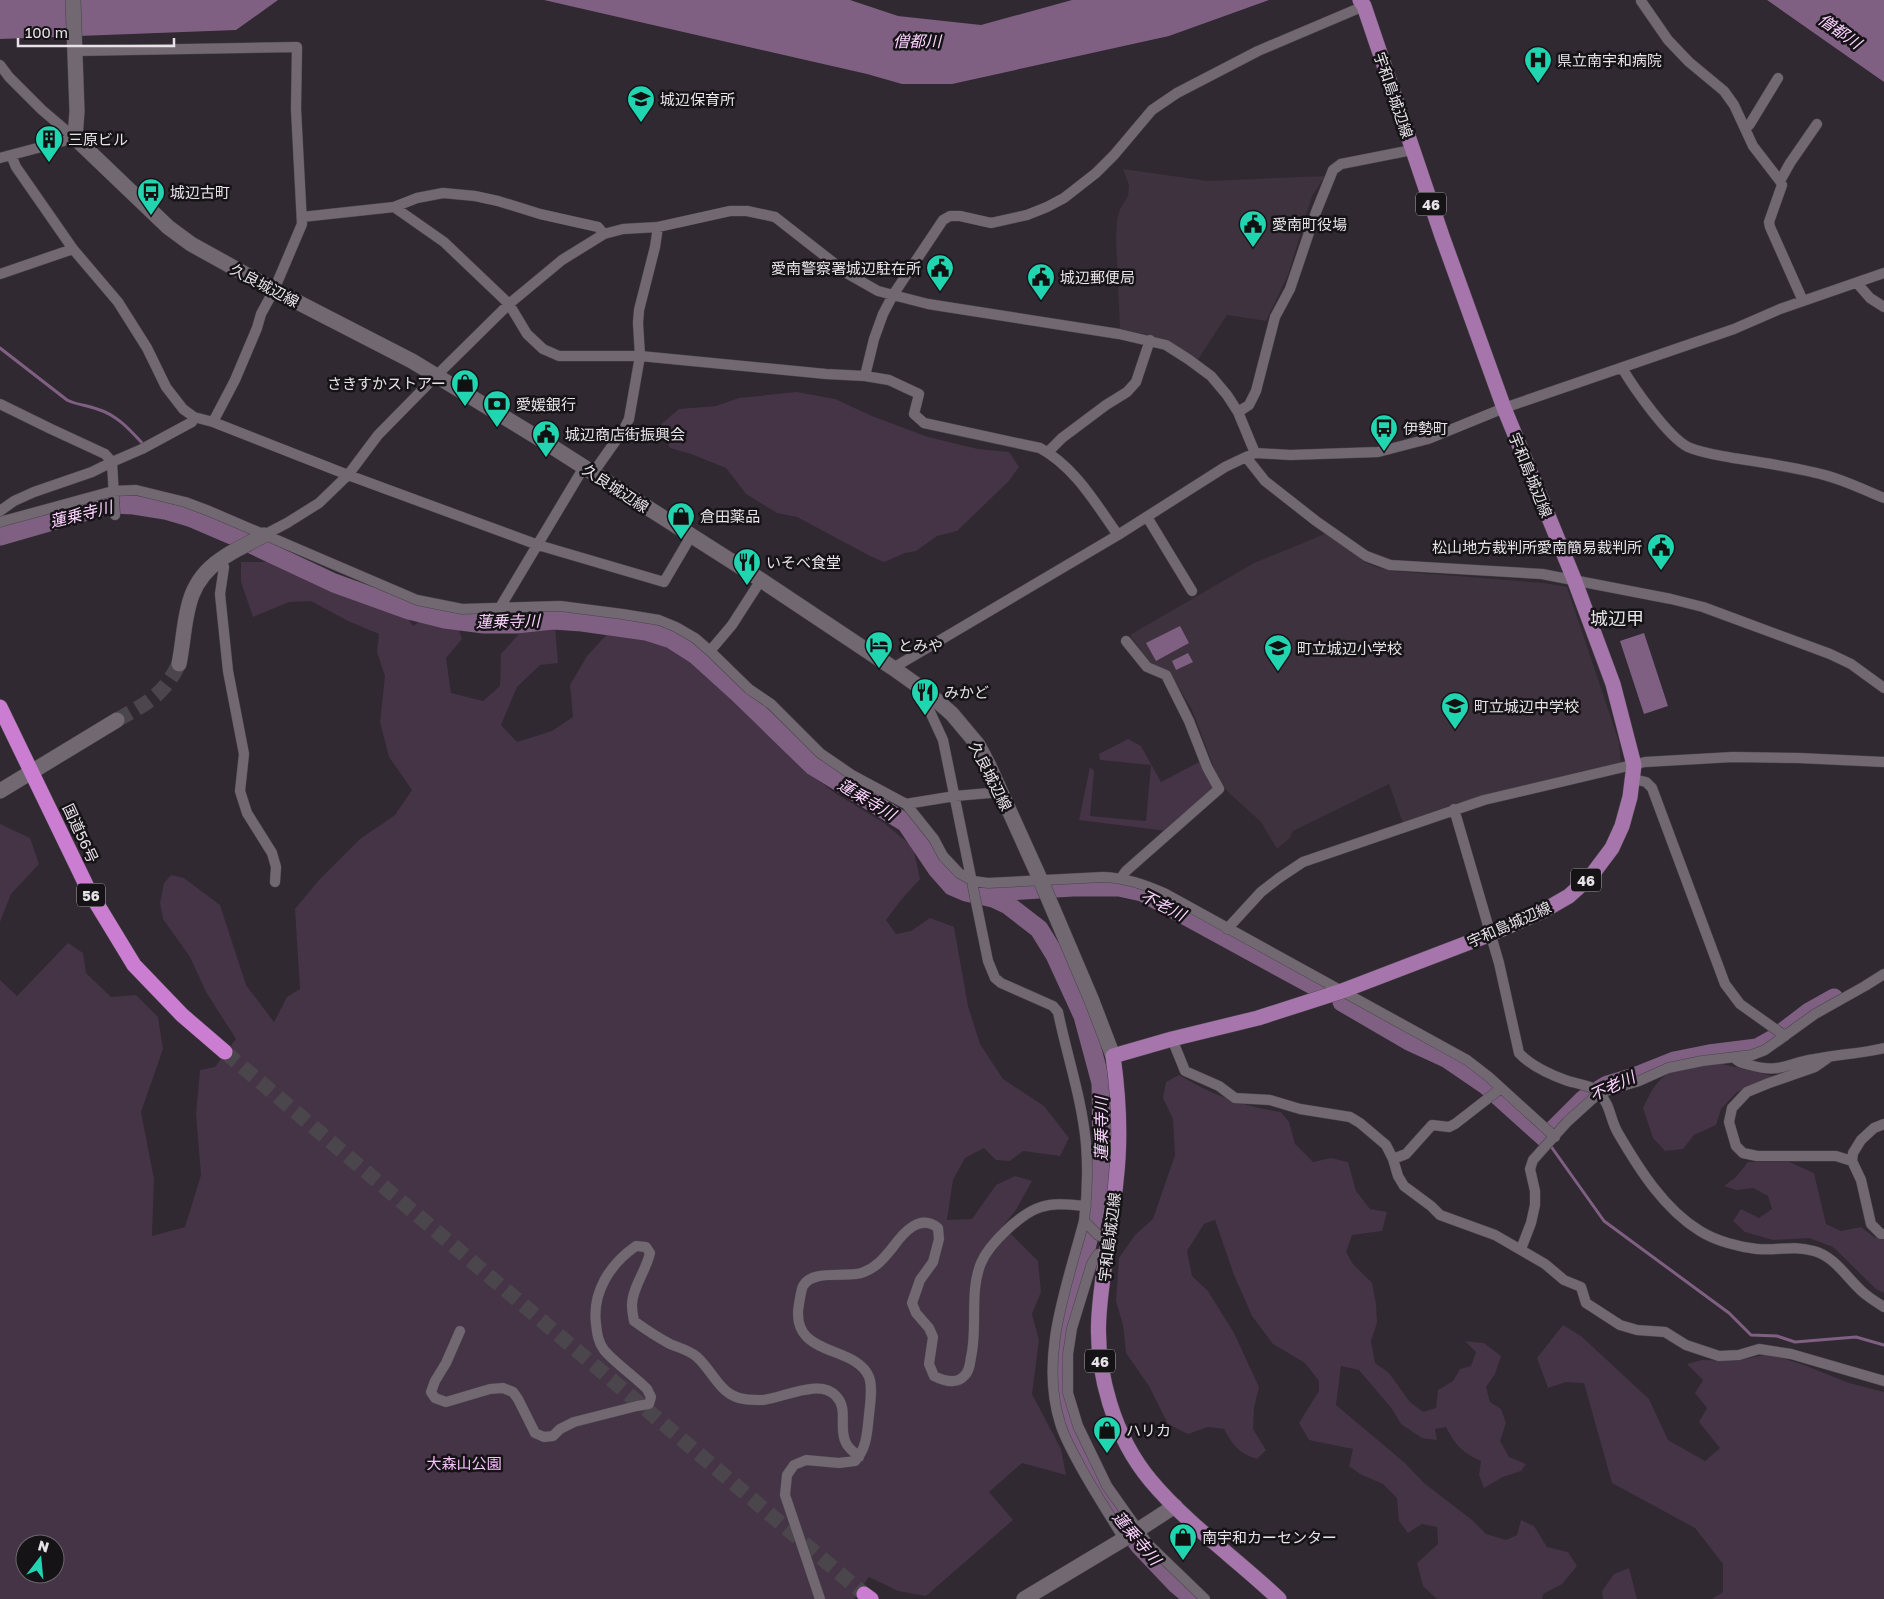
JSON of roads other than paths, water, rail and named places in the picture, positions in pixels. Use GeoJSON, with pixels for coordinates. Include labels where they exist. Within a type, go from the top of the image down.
{"type":"FeatureCollection","features":[{"type":"Feature","properties":{"kind":"highway","name":"国道56号"},"geometry":{"type":"LineString","coordinates":[[0,707],[32,770],[89,892],[134,965],[182,1015],[225,1052]]}},
{"type":"Feature","properties":{"kind":"main road"},"geometry":{"type":"LineString","coordinates":[[73,0],[77,111],[75,138]]}},
{"type":"Feature","properties":{"kind":"main road","name":"宇和島城辺線"},"geometry":{"type":"LineString","coordinates":[[1278,1599],[1175,1506],[1150,1480],[1118,1427],[1107,1396],[1100,1357],[1098,1316],[1116,1180],[1119,1131],[1118,1090],[1113,1056],[1258,1018],[1342,991],[1491,934],[1543,911],[1569,896],[1591,876],[1612,848],[1622,826],[1630,797],[1633,772],[1613,684],[1574,579],[1504,408],[1362,3]]}},
{"type":"Feature","properties":{"kind":"main road","name":"久良城辺線"},"geometry":{"type":"LineString","coordinates":[[75,138],[168,227],[191,244],[274,290],[412,361],[589,470],[894,668],[928,693],[952,714],[978,745],[1001,792],[1092,1001],[1113,1056]]}},
{"type":"Feature","properties":{"kind":"main road"},"geometry":{"type":"LineString","coordinates":[[179,664],[187,607],[194,588],[206,571],[220,560],[264,535]]}},
{"type":"Feature","properties":{"kind":"main road"},"geometry":{"type":"LineString","coordinates":[[0,791],[118,720]]}},
{"type":"Feature","properties":{"kind":"main road"},"geometry":{"type":"LineString","coordinates":[[1024,1599],[1175,1506]]}},
{"type":"Feature","properties":{"kind":"street"},"geometry":{"type":"LineString","coordinates":[[1641,1],[1668,40],[1689,62],[1724,92],[1734,105],[1753,146],[1780,181],[1782,185],[1769,222],[1770,228],[1803,301]]}},
{"type":"Feature","properties":{"kind":"street"},"geometry":{"type":"LineString","coordinates":[[865,376],[874,339],[883,314],[943,220],[950,216],[960,216],[991,223],[1028,215],[1047,207],[1064,198],[1096,173],[1152,110],[1177,93],[1258,51],[1362,3]]}},
{"type":"Feature","properties":{"kind":"street"},"geometry":{"type":"LineString","coordinates":[[74,48],[297,47],[296,109],[302,224],[274,290],[261,314],[235,380],[213,422]]}},
{"type":"Feature","properties":{"kind":"street"},"geometry":{"type":"LineString","coordinates":[[0,65],[9,77],[42,110],[75,138]]}},
{"type":"Feature","properties":{"kind":"street"},"geometry":{"type":"LineString","coordinates":[[1745,129],[1778,78]]}},
{"type":"Feature","properties":{"kind":"street"},"geometry":{"type":"LineString","coordinates":[[1780,181],[1790,162],[1817,124]]}},
{"type":"Feature","properties":{"kind":"street"},"geometry":{"type":"LineString","coordinates":[[0,158],[75,138]]}},
{"type":"Feature","properties":{"kind":"street"},"geometry":{"type":"LineString","coordinates":[[1238,412],[1249,405],[1256,391],[1275,317],[1290,289],[1332,170],[1341,164],[1412,150]]}},
{"type":"Feature","properties":{"kind":"street"},"geometry":{"type":"LineString","coordinates":[[11,155],[16,167],[73,249],[118,302],[146,348],[166,387],[183,409],[194,417],[213,422],[348,475],[538,545],[664,582],[691,536]]}},
{"type":"Feature","properties":{"kind":"street"},"geometry":{"type":"LineString","coordinates":[[302,217],[394,207],[430,195],[443,194],[475,196],[520,207],[540,214],[598,227],[604,234]]}},
{"type":"Feature","properties":{"kind":"street"},"geometry":{"type":"LineString","coordinates":[[394,207],[444,242],[509,304],[527,334],[543,349],[559,356],[640,356],[865,376],[889,380],[919,394],[914,414],[924,423],[1040,448],[1048,452],[1078,480],[1118,535]]}},
{"type":"Feature","properties":{"kind":"street"},"geometry":{"type":"LineString","coordinates":[[264,535],[319,503],[348,475],[378,435],[436,376],[509,304],[562,260],[604,234],[623,229],[658,227],[730,211],[761,213],[775,217],[848,274],[893,296],[928,304],[1119,334],[1166,345],[1211,376],[1227,394],[1238,412],[1250,455],[1265,481],[1316,521],[1376,561],[1390,565],[1542,574],[1574,579],[1703,607],[1830,654],[1851,664],[1884,688]]}},
{"type":"Feature","properties":{"kind":"street"},"geometry":{"type":"LineString","coordinates":[[499,609],[538,545],[589,470],[624,429],[629,419],[640,356],[639,310],[655,247],[658,227]]}},
{"type":"Feature","properties":{"kind":"street"},"geometry":{"type":"LineString","coordinates":[[0,274],[73,249]]}},
{"type":"Feature","properties":{"kind":"street"},"geometry":{"type":"LineString","coordinates":[[894,668],[1118,535],[1225,467],[1250,455],[1378,452],[1428,439],[1504,408],[1734,329],[1803,301],[1884,274]]}},
{"type":"Feature","properties":{"kind":"street"},"geometry":{"type":"LineString","coordinates":[[1857,283],[1870,298],[1884,307]]}},
{"type":"Feature","properties":{"kind":"street"},"geometry":{"type":"LineString","coordinates":[[1048,452],[1062,438],[1127,392],[1136,382],[1150,340]]}},
{"type":"Feature","properties":{"kind":"street"},"geometry":{"type":"LineString","coordinates":[[1622,368],[1665,426],[1688,447],[1715,454],[1812,472],[1834,478],[1884,498]]}},
{"type":"Feature","properties":{"kind":"street"},"geometry":{"type":"LineString","coordinates":[[0,404],[51,430],[105,454],[112,462],[115,515]]}},
{"type":"Feature","properties":{"kind":"street"},"geometry":{"type":"LineString","coordinates":[[0,511],[14,501],[34,492],[92,472],[142,449],[192,422],[194,417]]}},
{"type":"Feature","properties":{"kind":"street"},"geometry":{"type":"LineString","coordinates":[[0,522],[113,491],[136,490],[185,502],[417,600],[462,609],[560,606],[659,620],[695,638],[749,689],[771,704],[820,753],[852,776],[906,804],[934,840],[943,856],[959,873],[973,881],[988,883],[1121,878],[1141,883],[1164,893],[1467,1060],[1555,1136]]}},
{"type":"Feature","properties":{"kind":"street"},"geometry":{"type":"LineString","coordinates":[[1147,517],[1192,591]]}},
{"type":"Feature","properties":{"kind":"street"},"geometry":{"type":"LineString","coordinates":[[220,560],[224,567],[220,594],[228,672],[244,754],[240,791],[246,813],[272,853],[276,867],[275,882]]}},
{"type":"Feature","properties":{"kind":"street"},"geometry":{"type":"LineString","coordinates":[[710,651],[732,625],[761,580]]}},
{"type":"Feature","properties":{"kind":"street"},"geometry":{"type":"LineString","coordinates":[[1121,878],[1126,871],[1219,789],[1207,768],[1189,721],[1166,675],[1147,667],[1126,641]]}},
{"type":"Feature","properties":{"kind":"street"},"geometry":{"type":"LineString","coordinates":[[928,693],[926,703],[943,740],[988,961],[995,978],[1001,984],[1053,1006],[1058,1012],[1076,1088],[1086,1144],[1086,1206],[1084,1221],[1054,1341],[1052,1372],[1054,1400],[1060,1424],[1072,1450],[1095,1493],[1124,1539]]}},
{"type":"Feature","properties":{"kind":"street"},"geometry":{"type":"LineString","coordinates":[[1227,928],[1261,892],[1303,862],[1484,800],[1633,772],[1645,762],[1733,757],[1884,762]]}},
{"type":"Feature","properties":{"kind":"street"},"geometry":{"type":"LineString","coordinates":[[1633,772],[1652,788],[1725,984],[1740,1004],[1785,1036]]}},
{"type":"Feature","properties":{"kind":"street"},"geometry":{"type":"LineString","coordinates":[[906,804],[955,796],[1001,792]]}},
{"type":"Feature","properties":{"kind":"street"},"geometry":{"type":"LineString","coordinates":[[1454,810],[1491,934],[1519,1053],[1527,1061],[1566,1080],[1592,1088],[1599,1093],[1608,1105],[1618,1133],[1647,1178],[1677,1214],[1701,1232],[1727,1243],[1758,1249],[1792,1247],[1816,1252],[1837,1265],[1865,1294],[1884,1307]]}},
{"type":"Feature","properties":{"kind":"street"},"geometry":{"type":"LineString","coordinates":[[1521,1249],[1531,1223],[1535,1205],[1535,1191],[1530,1169],[1533,1160],[1567,1122],[1599,1093],[1639,1081],[1668,1068],[1702,1061],[1752,1055],[1765,1050],[1815,1014],[1884,974]]}},
{"type":"Feature","properties":{"kind":"street"},"geometry":{"type":"LineString","coordinates":[[1172,1039],[1185,1071],[1219,1086],[1235,1098],[1270,1100],[1300,1109],[1350,1117],[1360,1123],[1386,1145],[1404,1186],[1440,1215],[1495,1235],[1521,1249],[1545,1264],[1564,1280],[1581,1287],[1586,1303],[1620,1325],[1636,1330],[1665,1332],[1686,1345],[1719,1356],[1739,1355],[1759,1348],[1790,1354],[1884,1381]]}},
{"type":"Feature","properties":{"kind":"street"},"geometry":{"type":"LineString","coordinates":[[1734,1057],[1737,1062],[1777,1070],[1814,1059],[1860,1054],[1884,1048]]}},
{"type":"Feature","properties":{"kind":"street"},"geometry":{"type":"LineString","coordinates":[[1828,1058],[1815,1067],[1769,1082],[1747,1092],[1732,1108],[1729,1122],[1736,1146],[1743,1153],[1757,1156],[1836,1156],[1852,1161]]}},
{"type":"Feature","properties":{"kind":"street"},"geometry":{"type":"LineString","coordinates":[[1393,1160],[1406,1154],[1432,1125],[1449,1127],[1455,1124],[1500,1088]]}},
{"type":"Feature","properties":{"kind":"street"},"geometry":{"type":"LineString","coordinates":[[1884,1124],[1874,1128],[1861,1140],[1853,1153],[1852,1161],[1861,1180],[1871,1224],[1881,1234],[1884,1234]]}},
{"type":"Feature","properties":{"kind":"street"},"geometry":{"type":"LineString","coordinates":[[820,1599],[785,1496],[787,1475],[794,1465],[806,1460],[839,1463],[855,1461],[859,1457],[865,1446],[868,1430],[870,1391],[869,1376],[858,1364],[806,1337],[799,1326],[798,1314],[803,1286],[812,1278],[863,1273],[881,1262],[910,1227],[923,1222],[932,1224],[938,1228],[939,1239],[933,1262],[920,1280],[912,1303],[916,1313],[929,1328],[933,1337],[929,1364],[934,1376],[944,1381],[955,1381],[965,1376],[969,1369],[974,1344],[976,1284],[981,1263],[992,1244],[1024,1216],[1039,1207],[1057,1204],[1086,1206]]}},
{"type":"Feature","properties":{"kind":"street"},"geometry":{"type":"LineString","coordinates":[[1084,1221],[1108,1247],[1098,1254],[1092,1263],[1072,1328],[1068,1354],[1068,1393],[1078,1426],[1107,1486],[1148,1544],[1205,1599]]}},
{"type":"Feature","properties":{"kind":"street"},"geometry":{"type":"LineString","coordinates":[[460,1331],[446,1363],[435,1381],[432,1392],[435,1398],[446,1402],[490,1389],[503,1388],[512,1392],[518,1399],[536,1433],[544,1437],[553,1436],[560,1429],[574,1422],[649,1404],[652,1397],[647,1389],[603,1349],[597,1337],[594,1310],[600,1287],[624,1255],[636,1246],[646,1248],[650,1253],[647,1266],[634,1291],[632,1305],[634,1321],[670,1344],[690,1352],[698,1358],[718,1384],[731,1396],[763,1400],[808,1389],[824,1389],[836,1395],[843,1407],[843,1430],[846,1444],[859,1457]]}},
{"type":"Feature","properties":{"kind":"water"},"geometry":{"type":"Polygon","coordinates":[[[0,0],[278,0],[236,30],[0,39],[0,0]]]}},
{"type":"Feature","properties":{"kind":"water","name":"僧都川"},"geometry":{"type":"Polygon","coordinates":[[[544,0],[850,0],[898,16],[981,25],[1072,0],[1269,0],[1169,36],[952,84],[902,84],[867,74],[544,0]]]}},
{"type":"Feature","properties":{"kind":"water","name":"僧都川"},"geometry":{"type":"Polygon","coordinates":[[[1767,0],[1884,0],[1884,82],[1767,0]]]}},
{"type":"Feature","properties":{"kind":"water"},"geometry":{"type":"Polygon","coordinates":[[[1180,626],[1189,643],[1156,661],[1146,643],[1180,626]]]}},
{"type":"Feature","properties":{"kind":"water"},"geometry":{"type":"Polygon","coordinates":[[[1644,633],[1668,706],[1644,714],[1620,641],[1644,633]]]}},
{"type":"Feature","properties":{"kind":"water"},"geometry":{"type":"Polygon","coordinates":[[[1188,653],[1193,662],[1176,670],[1172,661],[1188,653]]]}},
{"type":"Feature","properties":{"kind":"waterway"},"geometry":{"type":"LineString","coordinates":[[0,348],[67,400],[104,412],[117,419],[143,444]]}},
{"type":"Feature","properties":{"kind":"waterway","name":"蓮乗寺川"},"geometry":{"type":"LineString","coordinates":[[0,536],[111,504],[134,505],[165,510],[192,518],[334,583],[409,610],[445,619],[484,624],[516,624],[553,620],[582,622],[646,631],[671,639],[696,655],[813,766],[906,823],[937,869],[952,886],[966,892],[993,898],[1008,905],[1039,929],[1055,955],[1083,1016],[1101,1083],[1102,1158],[1097,1201],[1062,1339],[1061,1400],[1068,1424],[1088,1467],[1115,1512],[1140,1546],[1176,1584],[1194,1599]]}},
{"type":"Feature","properties":{"kind":"waterway","name":"不老川"},"geometry":{"type":"LineString","coordinates":[[993,898],[1009,891],[1073,887],[1119,887],[1142,892],[1318,988]]}},
{"type":"Feature","properties":{"kind":"waterway","name":"不老川"},"geometry":{"type":"LineString","coordinates":[[1342,1002],[1409,1041],[1446,1058],[1487,1086],[1545,1138],[1584,1099],[1607,1085],[1634,1077],[1674,1061],[1757,1048],[1775,1038],[1809,1012],[1834,998]]}},
{"type":"Feature","properties":{"kind":"waterway"},"geometry":{"type":"LineString","coordinates":[[1550,1145],[1604,1221],[1729,1313],[1751,1335],[1777,1336],[1795,1342],[1856,1337],[1884,1345]]}},
{"type":"Feature","properties":{"kind":"tunnel"},"geometry":{"type":"LineString","coordinates":[[117,720],[153,698],[167,684],[179,664]]}},
{"type":"Feature","properties":{"kind":"tunnel"},"geometry":{"type":"LineString","coordinates":[[225,1052],[864,1594]]}},
{"type":"Feature","properties":{"kind":"place","name":"県立南宇和病院"},"geometry":{"type":"Point","coordinates":[1538,84]}},
{"type":"Feature","properties":{"kind":"place","name":"城辺保育所"},"geometry":{"type":"Point","coordinates":[641,123]}},
{"type":"Feature","properties":{"kind":"place","name":"三原ビル"},"geometry":{"type":"Point","coordinates":[49,163]}},
{"type":"Feature","properties":{"kind":"place","name":"城辺古町"},"geometry":{"type":"Point","coordinates":[151,216]}},
{"type":"Feature","properties":{"kind":"place","name":"愛南町役場"},"geometry":{"type":"Point","coordinates":[1253,248]}},
{"type":"Feature","properties":{"kind":"place","name":"愛南警察署城辺駐在所"},"geometry":{"type":"Point","coordinates":[940,292]}},
{"type":"Feature","properties":{"kind":"place","name":"城辺郵便局"},"geometry":{"type":"Point","coordinates":[1041,301]}},
{"type":"Feature","properties":{"kind":"place","name":"さきすかストアー"},"geometry":{"type":"Point","coordinates":[465,407]}},
{"type":"Feature","properties":{"kind":"place","name":"愛媛銀行"},"geometry":{"type":"Point","coordinates":[497,428]}},
{"type":"Feature","properties":{"kind":"place","name":"伊勢町"},"geometry":{"type":"Point","coordinates":[1384,452]}},
{"type":"Feature","properties":{"kind":"place","name":"城辺商店街振興会"},"geometry":{"type":"Point","coordinates":[546,458]}},
{"type":"Feature","properties":{"kind":"place","name":"倉田薬品"},"geometry":{"type":"Point","coordinates":[681,540]}},
{"type":"Feature","properties":{"kind":"place","name":"松山地方裁判所愛南簡易裁判所"},"geometry":{"type":"Point","coordinates":[1661,571]}},
{"type":"Feature","properties":{"kind":"place","name":"いそべ食堂"},"geometry":{"type":"Point","coordinates":[747,586]}},
{"type":"Feature","properties":{"kind":"place","name":"とみや"},"geometry":{"type":"Point","coordinates":[879,669]}},
{"type":"Feature","properties":{"kind":"place","name":"町立城辺小学校"},"geometry":{"type":"Point","coordinates":[1278,672]}},
{"type":"Feature","properties":{"kind":"place","name":"みかど"},"geometry":{"type":"Point","coordinates":[925,716]}},
{"type":"Feature","properties":{"kind":"place","name":"町立城辺中学校"},"geometry":{"type":"Point","coordinates":[1455,730]}},
{"type":"Feature","properties":{"kind":"place","name":"ハリカ"},"geometry":{"type":"Point","coordinates":[1107,1454]}},
{"type":"Feature","properties":{"kind":"place","name":"南宇和カーセンター"},"geometry":{"type":"Point","coordinates":[1183,1561]}},
{"type":"Feature","properties":{"kind":"district","name":"城辺甲"},"geometry":{"type":"Point","coordinates":[1617,618]}},
{"type":"Feature","properties":{"kind":"park label","name":"大森山公園"},"geometry":{"type":"Point","coordinates":[464,1463]}}]}
